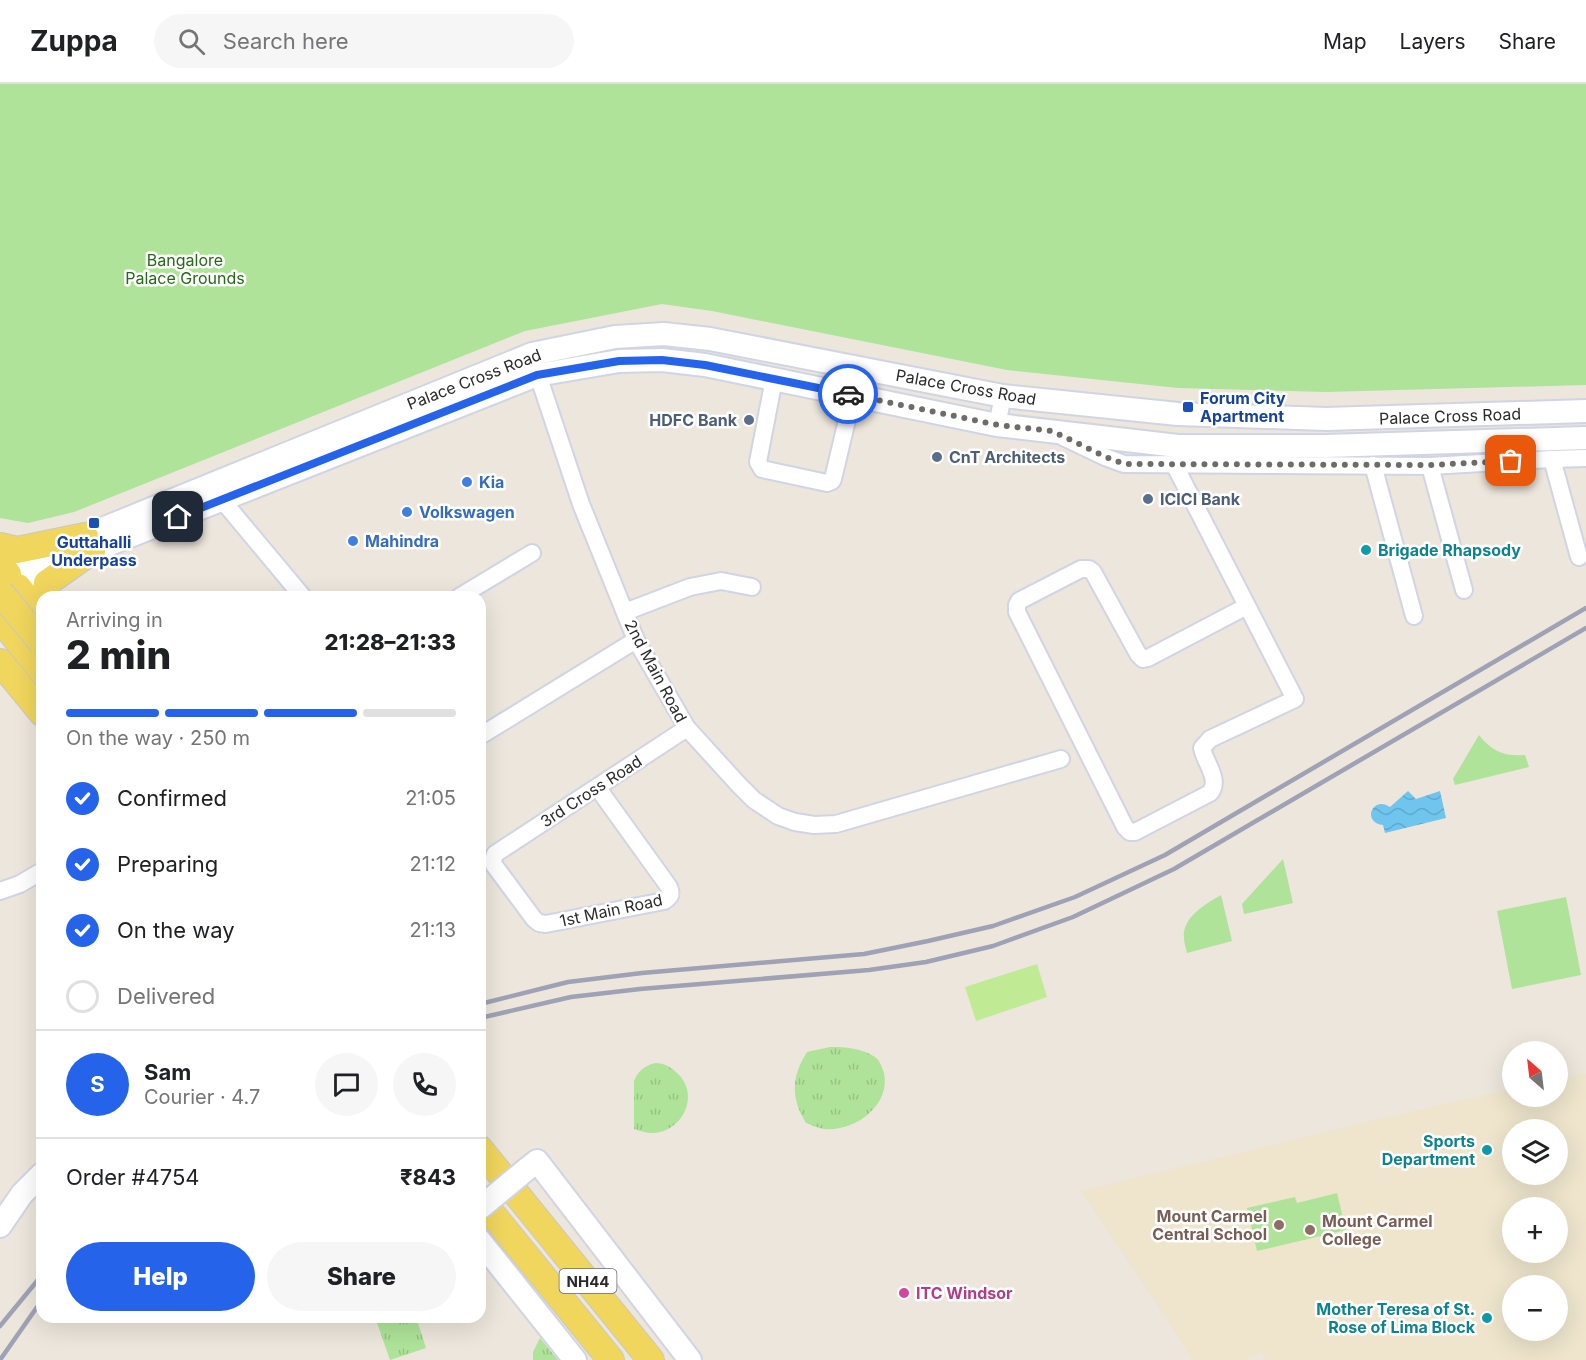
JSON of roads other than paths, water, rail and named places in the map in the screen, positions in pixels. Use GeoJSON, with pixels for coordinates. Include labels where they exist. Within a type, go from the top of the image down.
{"type":"FeatureCollection","features":[{"type":"Feature","properties":{"kind":"main road"},"geometry":{"type":"LineString","coordinates":[[0,546],[17,550],[88,543]]}},
{"type":"Feature","properties":{"kind":"main road"},"geometry":{"type":"LineString","coordinates":[[46,591],[47,583],[88,543]]}},
{"type":"Feature","properties":{"kind":"main road"},"geometry":{"type":"LineString","coordinates":[[4,582],[36,611]]}},
{"type":"Feature","properties":{"kind":"main road"},"geometry":{"type":"LineString","coordinates":[[4,582],[36,633]]}},
{"type":"Feature","properties":{"kind":"main road"},"geometry":{"type":"LineString","coordinates":[[0,619],[36,664]]}},
{"type":"Feature","properties":{"kind":"main road"},"geometry":{"type":"LineString","coordinates":[[0,662],[36,706]]}},
{"type":"Feature","properties":{"kind":"main road","name":"NH44"},"geometry":{"type":"LineString","coordinates":[[486,1157],[525,1202],[651,1360]]}},
{"type":"Feature","properties":{"kind":"main road","name":"NH44"},"geometry":{"type":"LineString","coordinates":[[489,1215],[611,1360]]}},
{"type":"Feature","properties":{"kind":"street","name":"Palace Cross Road"},"geometry":{"type":"LineString","coordinates":[[4,582],[88,543],[534,364],[615,337],[664,334],[710,339],[1003,396],[1178,414],[1326,419],[1586,411]]}},
{"type":"Feature","properties":{"kind":"street","name":"Palace Cross Road"},"geometry":{"type":"LineString","coordinates":[[88,543],[222,500],[534,364],[662,360],[705,365],[998,425],[1178,446],[1326,446],[1586,438]]}},
{"type":"Feature","properties":{"kind":"street","name":"2nd Main Road"},"geometry":{"type":"LineString","coordinates":[[534,364],[581,504],[636,640],[687,728],[754,800],[778,816],[795,822],[836,825],[1061,759]]}},
{"type":"Feature","properties":{"kind":"street"},"geometry":{"type":"LineString","coordinates":[[774,379],[759,466],[762,469],[827,483],[833,479],[853,395]]}},
{"type":"Feature","properties":{"kind":"street"},"geometry":{"type":"LineString","coordinates":[[998,425],[1003,396]]}},
{"type":"Feature","properties":{"kind":"street"},"geometry":{"type":"LineString","coordinates":[[1052,431],[1124,464],[1430,465],[1586,458]]}},
{"type":"Feature","properties":{"kind":"street"},"geometry":{"type":"LineString","coordinates":[[1552,459],[1579,557]]}},
{"type":"Feature","properties":{"kind":"street"},"geometry":{"type":"LineString","coordinates":[[1174,465],[1247,606],[1295,699],[1205,744],[1202,748],[1203,754],[1215,784],[1210,793],[1130,832],[1125,827],[1017,612],[1019,601],[1081,569],[1089,569],[1093,572],[1138,654],[1143,659],[1247,606]]}},
{"type":"Feature","properties":{"kind":"street"},"geometry":{"type":"LineString","coordinates":[[1373,465],[1414,616]]}},
{"type":"Feature","properties":{"kind":"street"},"geometry":{"type":"LineString","coordinates":[[1430,465],[1464,590]]}},
{"type":"Feature","properties":{"kind":"street"},"geometry":{"type":"LineString","coordinates":[[222,500],[298,591]]}},
{"type":"Feature","properties":{"kind":"street"},"geometry":{"type":"LineString","coordinates":[[469,591],[532,553]]}},
{"type":"Feature","properties":{"kind":"street"},"geometry":{"type":"LineString","coordinates":[[625,612],[690,587],[721,581],[752,587]]}},
{"type":"Feature","properties":{"kind":"street"},"geometry":{"type":"LineString","coordinates":[[486,732],[636,640]]}},
{"type":"Feature","properties":{"kind":"street","name":"3rd Cross Road"},"geometry":{"type":"LineString","coordinates":[[495,854],[687,728]]}},
{"type":"Feature","properties":{"kind":"street","name":"1st Main Road"},"geometry":{"type":"LineString","coordinates":[[495,854],[494,865],[534,920],[539,923],[546,924],[670,898],[669,887],[597,787]]}},
{"type":"Feature","properties":{"kind":"street"},"geometry":{"type":"LineString","coordinates":[[0,891],[20,884],[36,874]]}},
{"type":"Feature","properties":{"kind":"street"},"geometry":{"type":"LineString","coordinates":[[489,1215],[527,1169],[537,1161],[690,1360]]}},
{"type":"Feature","properties":{"kind":"street"},"geometry":{"type":"LineString","coordinates":[[0,1226],[22,1194],[36,1180]]}},
{"type":"Feature","properties":{"kind":"street"},"geometry":{"type":"LineString","coordinates":[[486,1249],[575,1360]]}},
{"type":"Feature","properties":{"kind":"water"},"geometry":{"type":"Polygon","coordinates":[[[1408,791],[1416,799],[1440,791],[1446,818],[1385,833],[1383,825],[1372,819],[1372,810],[1379,804],[1390,807],[1408,791]]]}},
{"type":"Feature","properties":{"kind":"railway"},"geometry":{"type":"LineString","coordinates":[[486,1002],[568,982],[642,973],[864,954],[993,926],[1075,897],[1165,855],[1586,608]]}},
{"type":"Feature","properties":{"kind":"railway"},"geometry":{"type":"LineString","coordinates":[[486,1017],[571,997],[869,970],[926,962],[993,946],[1073,917],[1174,869],[1586,628]]}},
{"type":"Feature","properties":{"kind":"railway"},"geometry":{"type":"LineString","coordinates":[[0,1326],[36,1282]]}},
{"type":"Feature","properties":{"kind":"railway"},"geometry":{"type":"LineString","coordinates":[[0,1360],[36,1309]]}},
{"type":"Feature","properties":{"kind":"place","name":"Forum City Apartment"},"geometry":{"type":"Point","coordinates":[1188,407]}},
{"type":"Feature","properties":{"kind":"place","name":"HDFC Bank"},"geometry":{"type":"Point","coordinates":[749,420]}},
{"type":"Feature","properties":{"kind":"place","name":"CnT Architects"},"geometry":{"type":"Point","coordinates":[937,457]}},
{"type":"Feature","properties":{"kind":"place","name":"Kia"},"geometry":{"type":"Point","coordinates":[467,482]}},
{"type":"Feature","properties":{"kind":"place","name":"ICICI Bank"},"geometry":{"type":"Point","coordinates":[1148,499]}},
{"type":"Feature","properties":{"kind":"place","name":"Volkswagen"},"geometry":{"type":"Point","coordinates":[407,512]}},
{"type":"Feature","properties":{"kind":"place","name":"Guttahalli Underpass"},"geometry":{"type":"Point","coordinates":[94,523]}},
{"type":"Feature","properties":{"kind":"place","name":"Mahindra"},"geometry":{"type":"Point","coordinates":[353,541]}},
{"type":"Feature","properties":{"kind":"place","name":"Brigade Rhapsody"},"geometry":{"type":"Point","coordinates":[1366,550]}},
{"type":"Feature","properties":{"kind":"place","name":"Sports Department"},"geometry":{"type":"Point","coordinates":[1487,1150]}},
{"type":"Feature","properties":{"kind":"place","name":"Mount Carmel Central School"},"geometry":{"type":"Point","coordinates":[1279,1225]}},
{"type":"Feature","properties":{"kind":"place","name":"Mount Carmel College"},"geometry":{"type":"Point","coordinates":[1310,1230]}},
{"type":"Feature","properties":{"kind":"place","name":"ITC Windsor"},"geometry":{"type":"Point","coordinates":[904,1293]}},
{"type":"Feature","properties":{"kind":"place","name":"Mother Teresa of St. Rose of Lima Block"},"geometry":{"type":"Point","coordinates":[1487,1318]}},
{"type":"Feature","properties":{"kind":"park label","name":"Bangalore Palace Grounds"},"geometry":{"type":"Point","coordinates":[185,269]}}]}
